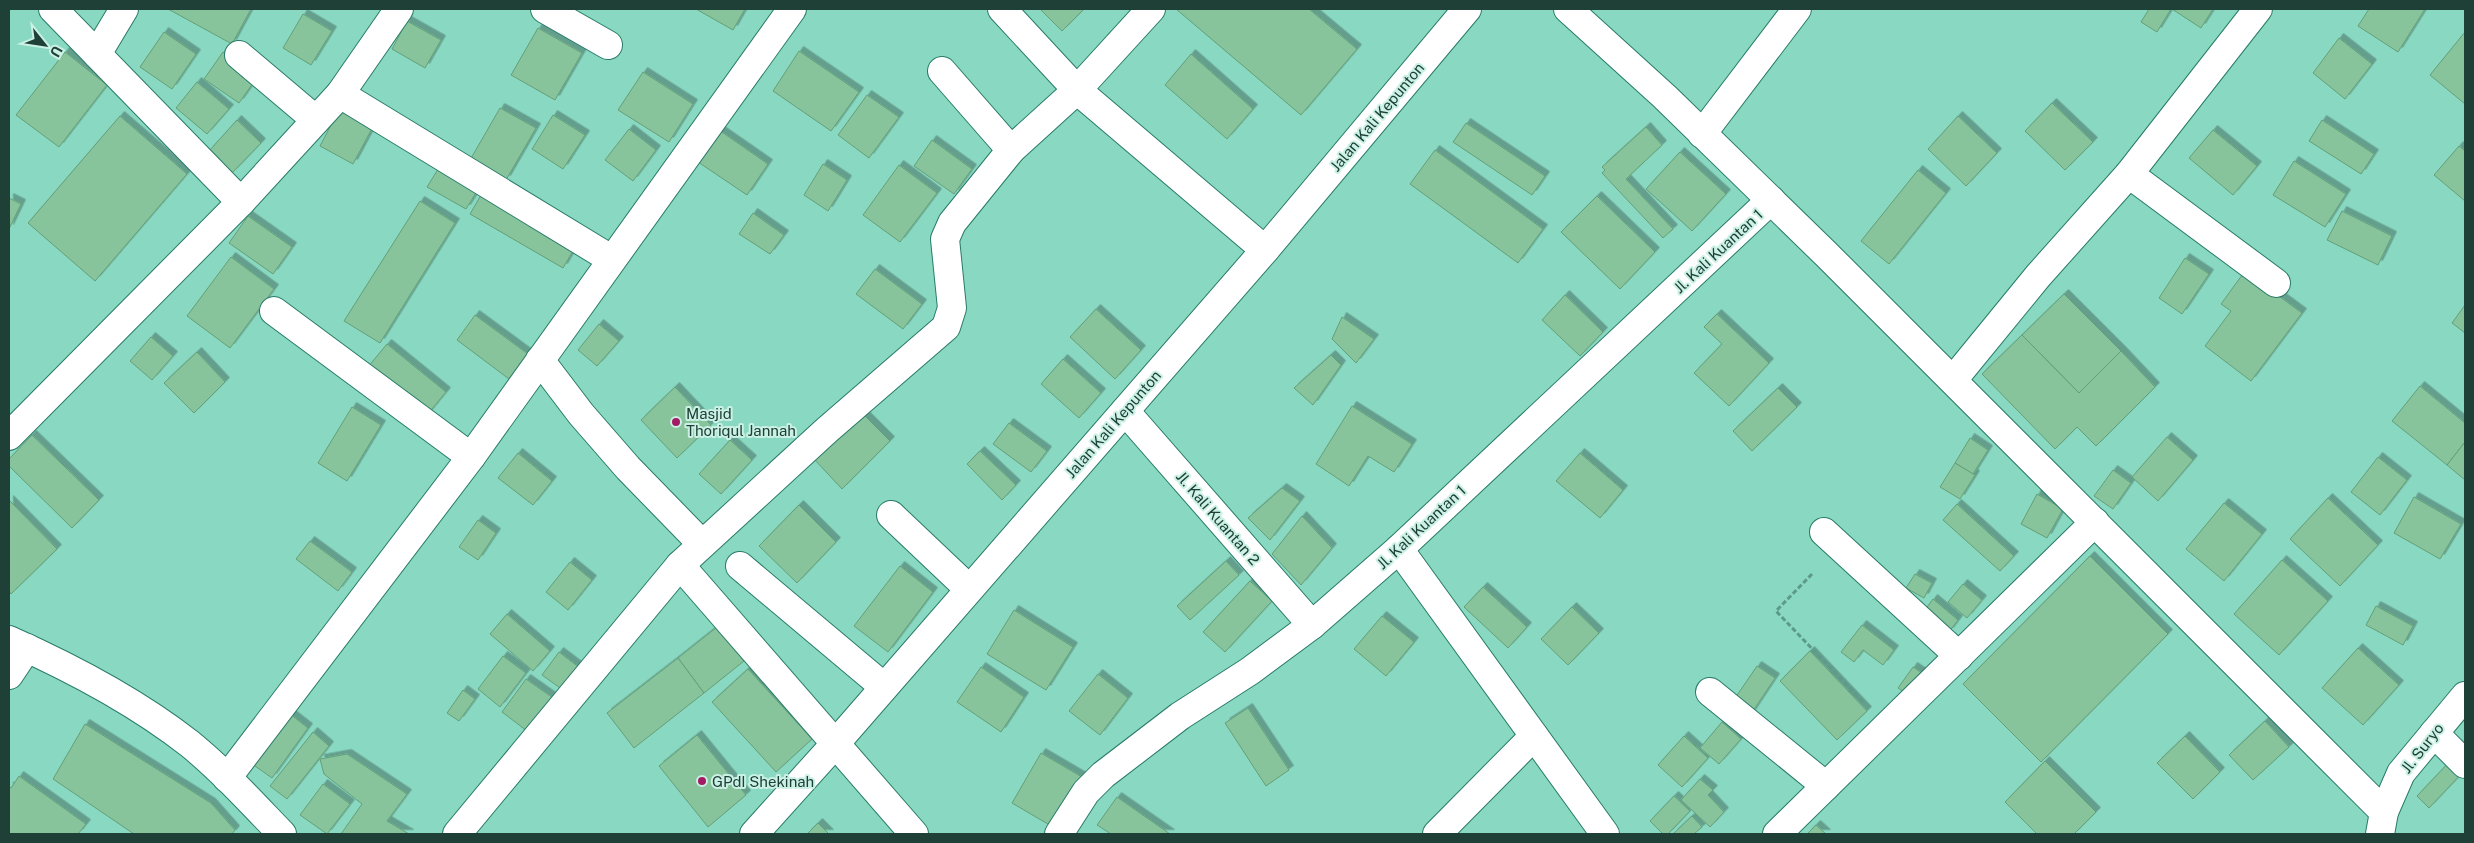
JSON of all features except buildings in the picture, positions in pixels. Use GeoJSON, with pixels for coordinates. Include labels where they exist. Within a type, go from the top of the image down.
{"type":"FeatureCollection","features":[{"type":"Feature","properties":{"kind":"street"},"geometry":{"type":"LineString","coordinates":[[53,9],[241,202]]}},
{"type":"Feature","properties":{"kind":"street"},"geometry":{"type":"LineString","coordinates":[[97,54],[124,9]]}},
{"type":"Feature","properties":{"kind":"street"},"geometry":{"type":"LineString","coordinates":[[9,436],[241,202],[340,94],[399,9]]}},
{"type":"Feature","properties":{"kind":"street"},"geometry":{"type":"LineString","coordinates":[[545,9],[608,45]]}},
{"type":"Feature","properties":{"kind":"street"},"geometry":{"type":"LineString","coordinates":[[227,778],[471,457],[611,259],[792,9]]}},
{"type":"Feature","properties":{"kind":"street"},"geometry":{"type":"LineString","coordinates":[[1002,9],[1077,90],[1266,250]]}},
{"type":"Feature","properties":{"kind":"street"},"geometry":{"type":"LineString","coordinates":[[457,834],[680,565],[827,430],[946,327],[952,308],[945,239],[952,223],[1011,150],[1077,90],[1151,9]]}},
{"type":"Feature","properties":{"kind":"street","name":"Jalan Kali Kepunton"},"geometry":{"type":"LineString","coordinates":[[754,834],[835,744],[1266,250],[1467,9]]}},
{"type":"Feature","properties":{"kind":"street"},"geometry":{"type":"LineString","coordinates":[[1568,9],[1771,200],[1953,380],[2095,522],[2382,823]]}},
{"type":"Feature","properties":{"kind":"street"},"geometry":{"type":"LineString","coordinates":[[1702,134],[1797,9]]}},
{"type":"Feature","properties":{"kind":"street"},"geometry":{"type":"LineString","coordinates":[[1953,380],[2038,276],[2129,174],[2258,9]]}},
{"type":"Feature","properties":{"kind":"street"},"geometry":{"type":"LineString","coordinates":[[239,55],[316,120]]}},
{"type":"Feature","properties":{"kind":"street"},"geometry":{"type":"LineString","coordinates":[[942,70],[1011,150]]}},
{"type":"Feature","properties":{"kind":"street"},"geometry":{"type":"LineString","coordinates":[[340,94],[611,259]]}},
{"type":"Feature","properties":{"kind":"street"},"geometry":{"type":"LineString","coordinates":[[2129,174],[2276,283]]}},
{"type":"Feature","properties":{"kind":"street","name":"Jl. Kali Kuantan 1"},"geometry":{"type":"LineString","coordinates":[[1059,834],[1086,792],[1126,756],[1180,716],[1250,671],[1312,625],[1399,549],[1771,200]]}},
{"type":"Feature","properties":{"kind":"street"},"geometry":{"type":"LineString","coordinates":[[274,310],[471,457]]}},
{"type":"Feature","properties":{"kind":"street"},"geometry":{"type":"LineString","coordinates":[[540,360],[581,414],[628,468],[702,544]]}},
{"type":"Feature","properties":{"kind":"street","name":"Jl. Kali Kuantan 2"},"geometry":{"type":"LineString","coordinates":[[1124,411],[1312,625]]}},
{"type":"Feature","properties":{"kind":"street"},"geometry":{"type":"LineString","coordinates":[[891,515],[969,589]]}},
{"type":"Feature","properties":{"kind":"street"},"geometry":{"type":"LineString","coordinates":[[1778,834],[2095,522]]}},
{"type":"Feature","properties":{"kind":"street"},"geometry":{"type":"LineString","coordinates":[[1824,532],[1959,656]]}},
{"type":"Feature","properties":{"kind":"street"},"geometry":{"type":"LineString","coordinates":[[1399,549],[1606,834]]}},
{"type":"Feature","properties":{"kind":"street"},"geometry":{"type":"LineString","coordinates":[[680,565],[914,834]]}},
{"type":"Feature","properties":{"kind":"street"},"geometry":{"type":"LineString","coordinates":[[740,566],[884,687]]}},
{"type":"Feature","properties":{"kind":"street"},"geometry":{"type":"LineString","coordinates":[[9,675],[18,644],[77,672],[140,709],[190,744],[227,778],[282,834]]}},
{"type":"Feature","properties":{"kind":"street"},"geometry":{"type":"LineString","coordinates":[[1710,692],[1826,786]]}},
{"type":"Feature","properties":{"kind":"street","name":"Jl. Suryo"},"geometry":{"type":"LineString","coordinates":[[2382,823],[2401,773],[2465,696]]}},
{"type":"Feature","properties":{"kind":"street"},"geometry":{"type":"LineString","coordinates":[[2434,733],[2465,764]]}},
{"type":"Feature","properties":{"kind":"street"},"geometry":{"type":"LineString","coordinates":[[1437,834],[1534,736]]}},
{"type":"Feature","properties":{"kind":"path"},"geometry":{"type":"LineString","coordinates":[[1812,574],[1776,611],[1887,726]]}},
{"type":"Feature","properties":{"kind":"place","name":"Masjid Thoriqul Jannah"},"geometry":{"type":"Point","coordinates":[676,422]}},
{"type":"Feature","properties":{"kind":"place","name":"GPdI Shekinah"},"geometry":{"type":"Point","coordinates":[702,781]}}]}
